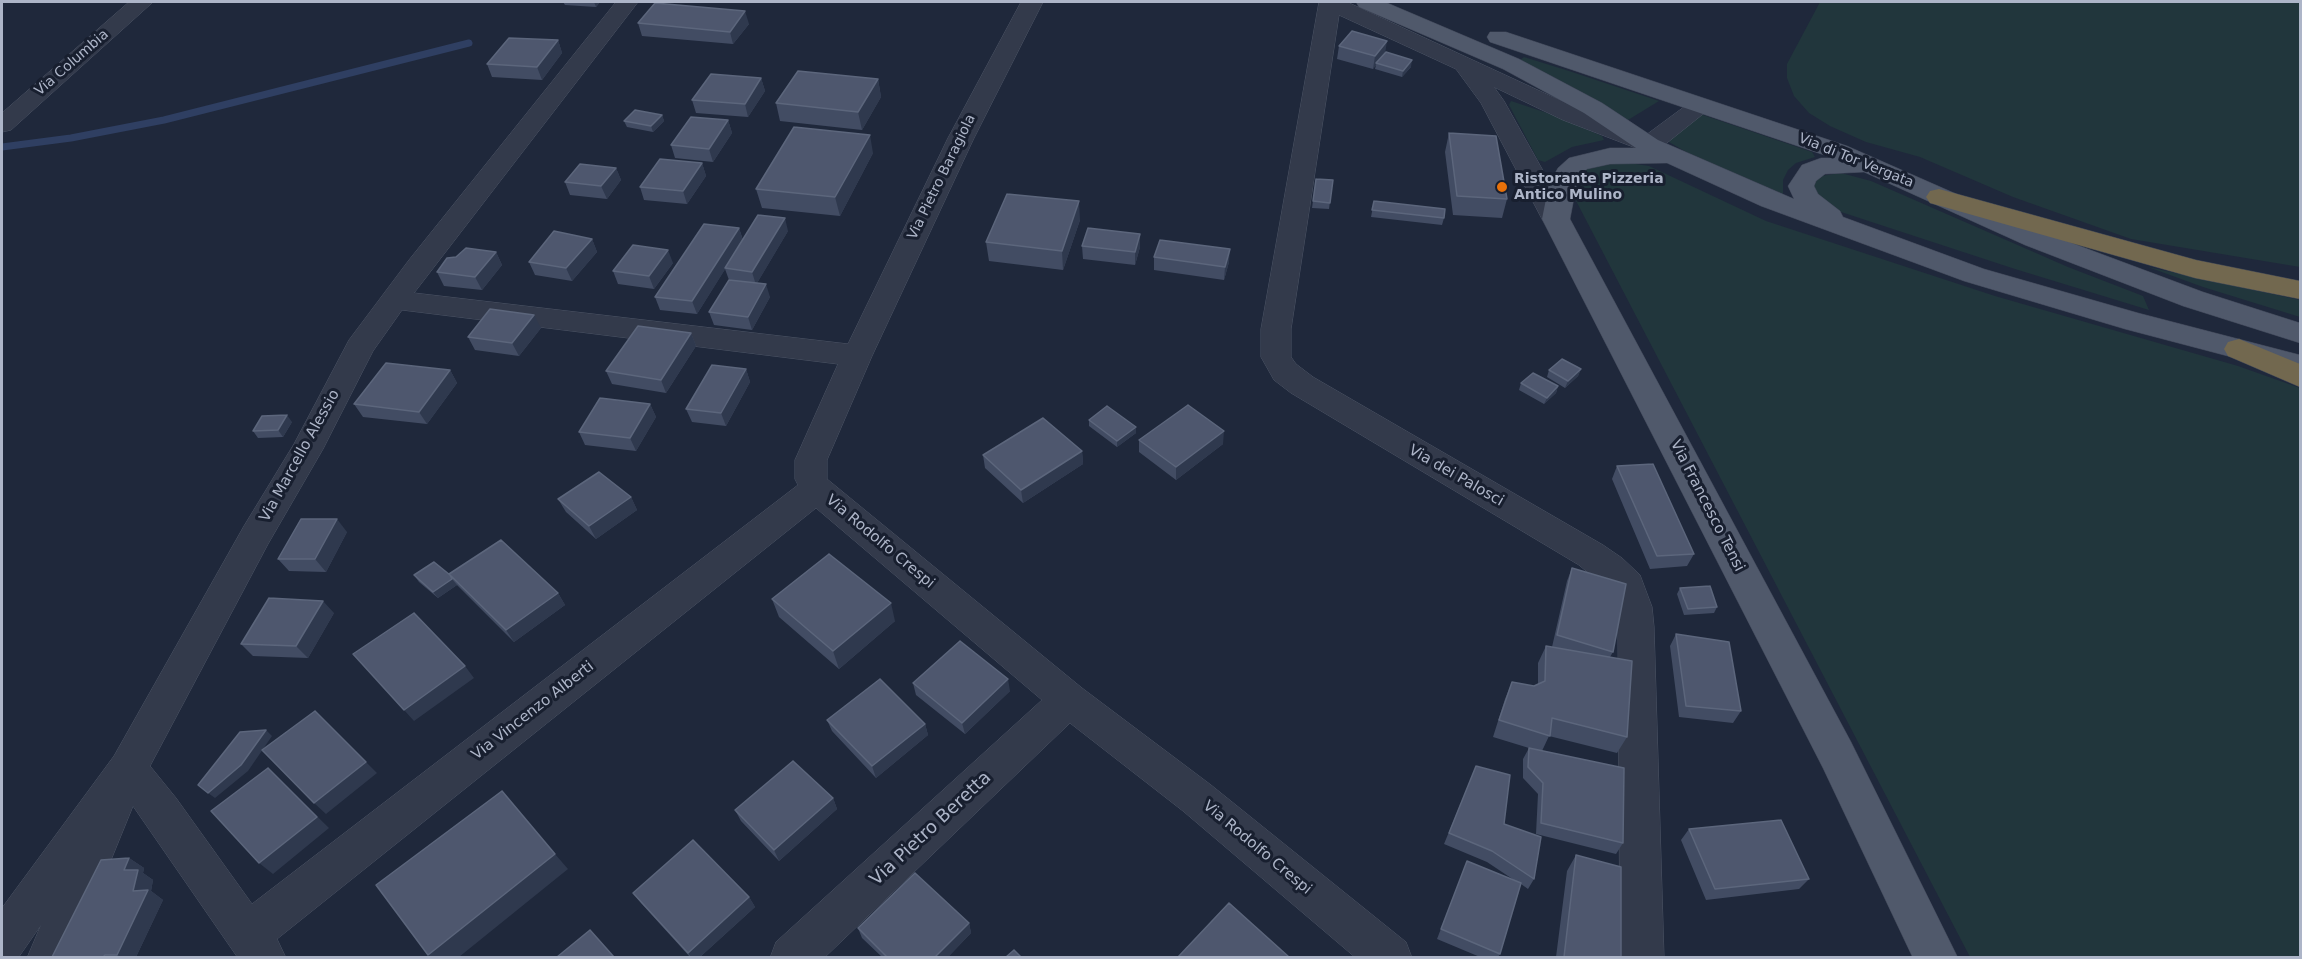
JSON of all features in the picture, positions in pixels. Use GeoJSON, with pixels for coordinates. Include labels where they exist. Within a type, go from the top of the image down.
{"type":"FeatureCollection","features":[{"type":"Feature","properties":{"kind":"highway"},"geometry":{"type":"LineString","coordinates":[[1939,197],[2195,269],[2301,290]]}},
{"type":"Feature","properties":{"kind":"highway"},"geometry":{"type":"LineString","coordinates":[[2239,349],[2301,376]]}},
{"type":"Feature","properties":{"kind":"main road"},"geometry":{"type":"LineString","coordinates":[[1367,2],[1527,73],[1593,108],[1660,150],[1770,200],[1974,275],[2301,365]]}},
{"type":"Feature","properties":{"kind":"main road","name":"Via di Tor Vergata"},"geometry":{"type":"LineString","coordinates":[[1406,2],[1542,54],[1830,148],[2035,239],[2157,286],[2301,333]]}},
{"type":"Feature","properties":{"kind":"main road"},"geometry":{"type":"LineString","coordinates":[[1556,219],[1562,184],[1567,174],[1578,163],[1610,156],[1660,150]]}},
{"type":"Feature","properties":{"kind":"main road"},"geometry":{"type":"LineString","coordinates":[[1871,236],[1836,221],[1810,203],[1801,190],[1805,176],[1817,167],[1845,164],[1872,169],[1906,181]]}},
{"type":"Feature","properties":{"kind":"main road","name":"Via Francesco Tensi"},"geometry":{"type":"LineString","coordinates":[[1556,219],[1837,755],[1935,957]]}},
{"type":"Feature","properties":{"kind":"street","name":"Via Columbia"},"geometry":{"type":"LineString","coordinates":[[2,125],[142,2]]}},
{"type":"Feature","properties":{"kind":"street","name":"Via Marcello Alessio"},"geometry":{"type":"LineString","coordinates":[[49,957],[128,769],[307,449],[360,347],[394,300],[627,2]]}},
{"type":"Feature","properties":{"kind":"street"},"geometry":{"type":"LineString","coordinates":[[1330,2],[1572,115],[1660,150],[1701,106]]}},
{"type":"Feature","properties":{"kind":"street","name":"Via dei Palosci"},"geometry":{"type":"LineString","coordinates":[[1330,2],[1276,328],[1276,357],[1285,372],[1302,386],[1592,555],[1610,568],[1627,585],[1634,607],[1636,627],[1642,957]]}},
{"type":"Feature","properties":{"kind":"street","name":"Via Pietro Baragiola"},"geometry":{"type":"LineString","coordinates":[[857,356],[961,138],[1027,11]]}},
{"type":"Feature","properties":{"kind":"street","name":"Via Francesco Tensi"},"geometry":{"type":"LineString","coordinates":[[1462,64],[1492,101],[1556,219]]}},
{"type":"Feature","properties":{"kind":"street"},"geometry":{"type":"LineString","coordinates":[[2,99],[30,99]]}},
{"type":"Feature","properties":{"kind":"street"},"geometry":{"type":"LineString","coordinates":[[394,300],[857,356]]}},
{"type":"Feature","properties":{"kind":"street","name":"Via Rodolfo Crespi"},"geometry":{"type":"LineString","coordinates":[[857,356],[811,460],[809,472],[816,489],[1069,700],[1197,798],[1390,957]]}},
{"type":"Feature","properties":{"kind":"street","name":"Via Vincenzo Alberti"},"geometry":{"type":"LineString","coordinates":[[256,946],[816,489]]}},
{"type":"Feature","properties":{"kind":"street","name":"Via Pietro Beretta"},"geometry":{"type":"LineString","coordinates":[[792,957],[1069,700]]}},
{"type":"Feature","properties":{"kind":"street"},"geometry":{"type":"LineString","coordinates":[[2,943],[128,769],[256,946]]}},
{"type":"Feature","properties":{"kind":"green space"},"geometry":{"type":"Polygon","coordinates":[[[1820,2],[2300,2],[2300,267],[2131,239],[2013,197],[1920,157],[1866,142],[1830,126],[1809,113],[1794,96],[1787,78],[1787,64],[1820,2]]]}},
{"type":"Feature","properties":{"kind":"green space"},"geometry":{"type":"Polygon","coordinates":[[[1524,57],[1659,101],[1628,120],[1520,60],[1524,57]]]}},
{"type":"Feature","properties":{"kind":"green space"},"geometry":{"type":"Polygon","coordinates":[[[1511,101],[1553,115],[1602,136],[1604,140],[1572,147],[1545,162],[1538,160],[1509,105],[1511,101]]]}},
{"type":"Feature","properties":{"kind":"green space"},"geometry":{"type":"Polygon","coordinates":[[[1700,114],[1812,152],[1815,157],[1796,163],[1788,170],[1783,180],[1783,194],[1693,156],[1669,142],[1668,140],[1700,114]]]}},
{"type":"Feature","properties":{"kind":"green space"},"geometry":{"type":"Polygon","coordinates":[[[1623,162],[1649,166],[1766,221],[1995,296],[2238,366],[2300,388],[2300,957],[1970,957],[1573,195],[1574,178],[1592,165],[1623,162]]]}},
{"type":"Feature","properties":{"kind":"green space"},"geometry":{"type":"Polygon","coordinates":[[[1841,173],[1871,181],[2068,267],[2143,296],[2149,310],[1838,211],[1818,198],[1813,184],[1821,176],[1841,173]]]}},
{"type":"Feature","properties":{"kind":"green space"},"geometry":{"type":"Polygon","coordinates":[[[2148,267],[2300,300],[2300,317],[2203,287],[2148,267]]]}},
{"type":"Feature","properties":{"kind":"building"},"geometry":{"type":"Polygon","coordinates":[[[655,3],[745,11],[730,32],[638,23],[655,3]]]}},
{"type":"Feature","properties":{"kind":"building"},"geometry":{"type":"Polygon","coordinates":[[[1352,31],[1387,41],[1375,56],[1339,46],[1352,31]]]}},
{"type":"Feature","properties":{"kind":"building"},"geometry":{"type":"Polygon","coordinates":[[[509,38],[558,40],[537,67],[487,64],[509,38]]]}},
{"type":"Feature","properties":{"kind":"building"},"geometry":{"type":"Polygon","coordinates":[[[1386,52],[1412,60],[1403,71],[1376,63],[1386,52]]]}},
{"type":"Feature","properties":{"kind":"building"},"geometry":{"type":"Polygon","coordinates":[[[798,71],[878,79],[858,112],[776,103],[798,71]]]}},
{"type":"Feature","properties":{"kind":"building"},"geometry":{"type":"Polygon","coordinates":[[[711,74],[761,78],[745,104],[692,100],[711,74]]]}},
{"type":"Feature","properties":{"kind":"building"},"geometry":{"type":"Polygon","coordinates":[[[635,110],[662,115],[651,126],[624,121],[635,110]]]}},
{"type":"Feature","properties":{"kind":"building"},"geometry":{"type":"Polygon","coordinates":[[[691,117],[728,120],[709,149],[671,145],[691,117]]]}},
{"type":"Feature","properties":{"kind":"building"},"geometry":{"type":"Polygon","coordinates":[[[794,127],[870,135],[835,197],[756,189],[794,127]]]}},
{"type":"Feature","properties":{"kind":"building"},"geometry":{"type":"Polygon","coordinates":[[[1449,133],[1496,136],[1507,199],[1457,196],[1449,133]]]}},
{"type":"Feature","properties":{"kind":"building"},"geometry":{"type":"Polygon","coordinates":[[[660,159],[702,163],[683,191],[640,187],[660,159]]]}},
{"type":"Feature","properties":{"kind":"building"},"geometry":{"type":"Polygon","coordinates":[[[580,164],[616,168],[601,186],[565,182],[580,164]]]}},
{"type":"Feature","properties":{"kind":"building"},"geometry":{"type":"Polygon","coordinates":[[[1316,179],[1333,180],[1330,203],[1313,201],[1316,179]]]}},
{"type":"Feature","properties":{"kind":"building"},"geometry":{"type":"Polygon","coordinates":[[[1007,194],[1079,201],[1062,251],[986,242],[1007,194]]]}},
{"type":"Feature","properties":{"kind":"building"},"geometry":{"type":"Polygon","coordinates":[[[1374,201],[1445,209],[1444,218],[1372,210],[1374,201]]]}},
{"type":"Feature","properties":{"kind":"building"},"geometry":{"type":"Polygon","coordinates":[[[758,215],[785,218],[752,272],[725,268],[758,215]]]}},
{"type":"Feature","properties":{"kind":"building"},"geometry":{"type":"Polygon","coordinates":[[[704,224],[739,228],[692,301],[655,297],[704,224]]]}},
{"type":"Feature","properties":{"kind":"building"},"geometry":{"type":"Polygon","coordinates":[[[1088,228],[1140,234],[1135,252],[1082,246],[1088,228]]]}},
{"type":"Feature","properties":{"kind":"building"},"geometry":{"type":"Polygon","coordinates":[[[554,231],[592,239],[566,268],[529,262],[554,231]]]}},
{"type":"Feature","properties":{"kind":"building"},"geometry":{"type":"Polygon","coordinates":[[[1160,240],[1230,249],[1225,267],[1154,257],[1160,240]]]}},
{"type":"Feature","properties":{"kind":"building"},"geometry":{"type":"Polygon","coordinates":[[[633,245],[668,250],[649,276],[613,271],[633,245]]]}},
{"type":"Feature","properties":{"kind":"building"},"geometry":{"type":"Polygon","coordinates":[[[466,248],[496,252],[475,277],[437,272],[447,258],[456,257],[466,248]]]}},
{"type":"Feature","properties":{"kind":"building"},"geometry":{"type":"Polygon","coordinates":[[[729,280],[766,284],[748,317],[709,312],[729,280]]]}},
{"type":"Feature","properties":{"kind":"building"},"geometry":{"type":"Polygon","coordinates":[[[490,309],[534,315],[512,343],[468,337],[490,309]]]}},
{"type":"Feature","properties":{"kind":"building"},"geometry":{"type":"Polygon","coordinates":[[[638,326],[691,333],[661,380],[606,371],[638,326]]]}},
{"type":"Feature","properties":{"kind":"building"},"geometry":{"type":"Polygon","coordinates":[[[1562,359],[1581,369],[1568,381],[1549,370],[1562,359]]]}},
{"type":"Feature","properties":{"kind":"building"},"geometry":{"type":"Polygon","coordinates":[[[386,363],[450,370],[419,412],[354,404],[386,363]]]}},
{"type":"Feature","properties":{"kind":"building"},"geometry":{"type":"Polygon","coordinates":[[[712,365],[746,369],[721,413],[686,409],[712,365]]]}},
{"type":"Feature","properties":{"kind":"building"},"geometry":{"type":"Polygon","coordinates":[[[1533,373],[1558,386],[1547,398],[1521,383],[1533,373]]]}},
{"type":"Feature","properties":{"kind":"building"},"geometry":{"type":"Polygon","coordinates":[[[600,398],[650,404],[630,438],[579,432],[600,398]]]}},
{"type":"Feature","properties":{"kind":"building"},"geometry":{"type":"Polygon","coordinates":[[[1188,405],[1224,431],[1176,467],[1139,440],[1188,405]]]}},
{"type":"Feature","properties":{"kind":"building"},"geometry":{"type":"Polygon","coordinates":[[[1107,406],[1136,427],[1117,441],[1089,420],[1107,406]]]}},
{"type":"Feature","properties":{"kind":"building"},"geometry":{"type":"Polygon","coordinates":[[[287,415],[278,430],[253,431],[262,416],[287,415]]]}},
{"type":"Feature","properties":{"kind":"building"},"geometry":{"type":"Polygon","coordinates":[[[1043,418],[1082,451],[1021,490],[983,455],[1043,418]]]}},
{"type":"Feature","properties":{"kind":"building"},"geometry":{"type":"Polygon","coordinates":[[[1653,464],[1694,554],[1657,556],[1617,466],[1653,464]]]}},
{"type":"Feature","properties":{"kind":"building"},"geometry":{"type":"Polygon","coordinates":[[[599,472],[631,497],[589,526],[558,499],[599,472]]]}},
{"type":"Feature","properties":{"kind":"building"},"geometry":{"type":"Polygon","coordinates":[[[301,519],[337,519],[315,559],[278,559],[301,519]]]}},
{"type":"Feature","properties":{"kind":"building"},"geometry":{"type":"Polygon","coordinates":[[[501,540],[558,593],[506,630],[449,574],[501,540]]]}},
{"type":"Feature","properties":{"kind":"building"},"geometry":{"type":"Polygon","coordinates":[[[829,554],[891,603],[833,651],[772,599],[829,554]]]}},
{"type":"Feature","properties":{"kind":"building"},"geometry":{"type":"Polygon","coordinates":[[[434,562],[452,579],[433,592],[414,575],[434,562]]]}},
{"type":"Feature","properties":{"kind":"building"},"geometry":{"type":"Polygon","coordinates":[[[1572,568],[1626,584],[1613,652],[1557,635],[1572,568]]]}},
{"type":"Feature","properties":{"kind":"building"},"geometry":{"type":"Polygon","coordinates":[[[1710,586],[1717,607],[1688,609],[1680,588],[1710,586]]]}},
{"type":"Feature","properties":{"kind":"building"},"geometry":{"type":"Polygon","coordinates":[[[269,598],[323,601],[296,646],[241,644],[269,598]]]}},
{"type":"Feature","properties":{"kind":"building"},"geometry":{"type":"Polygon","coordinates":[[[414,613],[465,666],[404,710],[353,654],[414,613]]]}},
{"type":"Feature","properties":{"kind":"building"},"geometry":{"type":"Polygon","coordinates":[[[1676,634],[1729,642],[1741,711],[1686,706],[1676,634]]]}},
{"type":"Feature","properties":{"kind":"building"},"geometry":{"type":"Polygon","coordinates":[[[960,641],[1008,679],[962,723],[913,683],[960,641]]]}},
{"type":"Feature","properties":{"kind":"building"},"geometry":{"type":"Polygon","coordinates":[[[1546,646],[1632,661],[1627,737],[1552,718],[1550,736],[1499,720],[1512,682],[1534,686],[1545,681],[1546,646]]]}},
{"type":"Feature","properties":{"kind":"building"},"geometry":{"type":"Polygon","coordinates":[[[880,679],[925,724],[872,766],[827,720],[880,679]]]}},
{"type":"Feature","properties":{"kind":"building"},"geometry":{"type":"Polygon","coordinates":[[[315,711],[366,762],[314,803],[262,750],[315,711]]]}},
{"type":"Feature","properties":{"kind":"building"},"geometry":{"type":"Polygon","coordinates":[[[266,730],[241,765],[208,793],[198,785],[240,732],[266,730]]]}},
{"type":"Feature","properties":{"kind":"building"},"geometry":{"type":"Polygon","coordinates":[[[1529,748],[1624,768],[1623,843],[1541,823],[1543,783],[1528,767],[1529,748]]]}},
{"type":"Feature","properties":{"kind":"building"},"geometry":{"type":"Polygon","coordinates":[[[793,761],[833,798],[774,850],[735,810],[793,761]]]}},
{"type":"Feature","properties":{"kind":"building"},"geometry":{"type":"Polygon","coordinates":[[[1476,766],[1510,775],[1504,824],[1541,837],[1534,879],[1492,851],[1449,833],[1476,766]]]}},
{"type":"Feature","properties":{"kind":"building"},"geometry":{"type":"Polygon","coordinates":[[[268,768],[317,817],[259,863],[211,811],[268,768]]]}},
{"type":"Feature","properties":{"kind":"building"},"geometry":{"type":"Polygon","coordinates":[[[502,791],[555,854],[428,955],[376,885],[502,791]]]}},
{"type":"Feature","properties":{"kind":"building"},"geometry":{"type":"Polygon","coordinates":[[[1781,820],[1809,879],[1715,889],[1689,829],[1781,820]]]}},
{"type":"Feature","properties":{"kind":"building"},"geometry":{"type":"Polygon","coordinates":[[[693,840],[749,897],[688,953],[633,893],[693,840]]]}},
{"type":"Feature","properties":{"kind":"building"},"geometry":{"type":"Polygon","coordinates":[[[1576,855],[1621,867],[1621,957],[1564,957],[1576,855]]]}},
{"type":"Feature","properties":{"kind":"building"},"geometry":{"type":"Polygon","coordinates":[[[129,858],[124,870],[138,870],[133,891],[148,890],[117,955],[52,957],[101,860],[129,858]]]}},
{"type":"Feature","properties":{"kind":"building"},"geometry":{"type":"Polygon","coordinates":[[[1467,861],[1521,883],[1500,954],[1441,929],[1467,861]]]}},
{"type":"Feature","properties":{"kind":"building"},"geometry":{"type":"Polygon","coordinates":[[[915,873],[969,923],[935,957],[887,957],[858,928],[915,873]]]}},
{"type":"Feature","properties":{"kind":"building"},"geometry":{"type":"Polygon","coordinates":[[[1229,903],[1289,957],[1178,957],[1229,903]]]}},
{"type":"Feature","properties":{"kind":"building"},"geometry":{"type":"Polygon","coordinates":[[[590,930],[614,957],[557,957],[590,930]]]}},
{"type":"Feature","properties":{"kind":"building"},"geometry":{"type":"Polygon","coordinates":[[[1014,950],[1021,957],[1006,957],[1014,950]]]}},
{"type":"Feature","properties":{"kind":"waterway"},"geometry":{"type":"LineString","coordinates":[[2,147],[71,138],[164,120],[469,43]]}},
{"type":"Feature","properties":{"kind":"place","name":"Ristorante Pizzeria Antico Mulino"},"geometry":{"type":"Point","coordinates":[1502,187]}}]}
